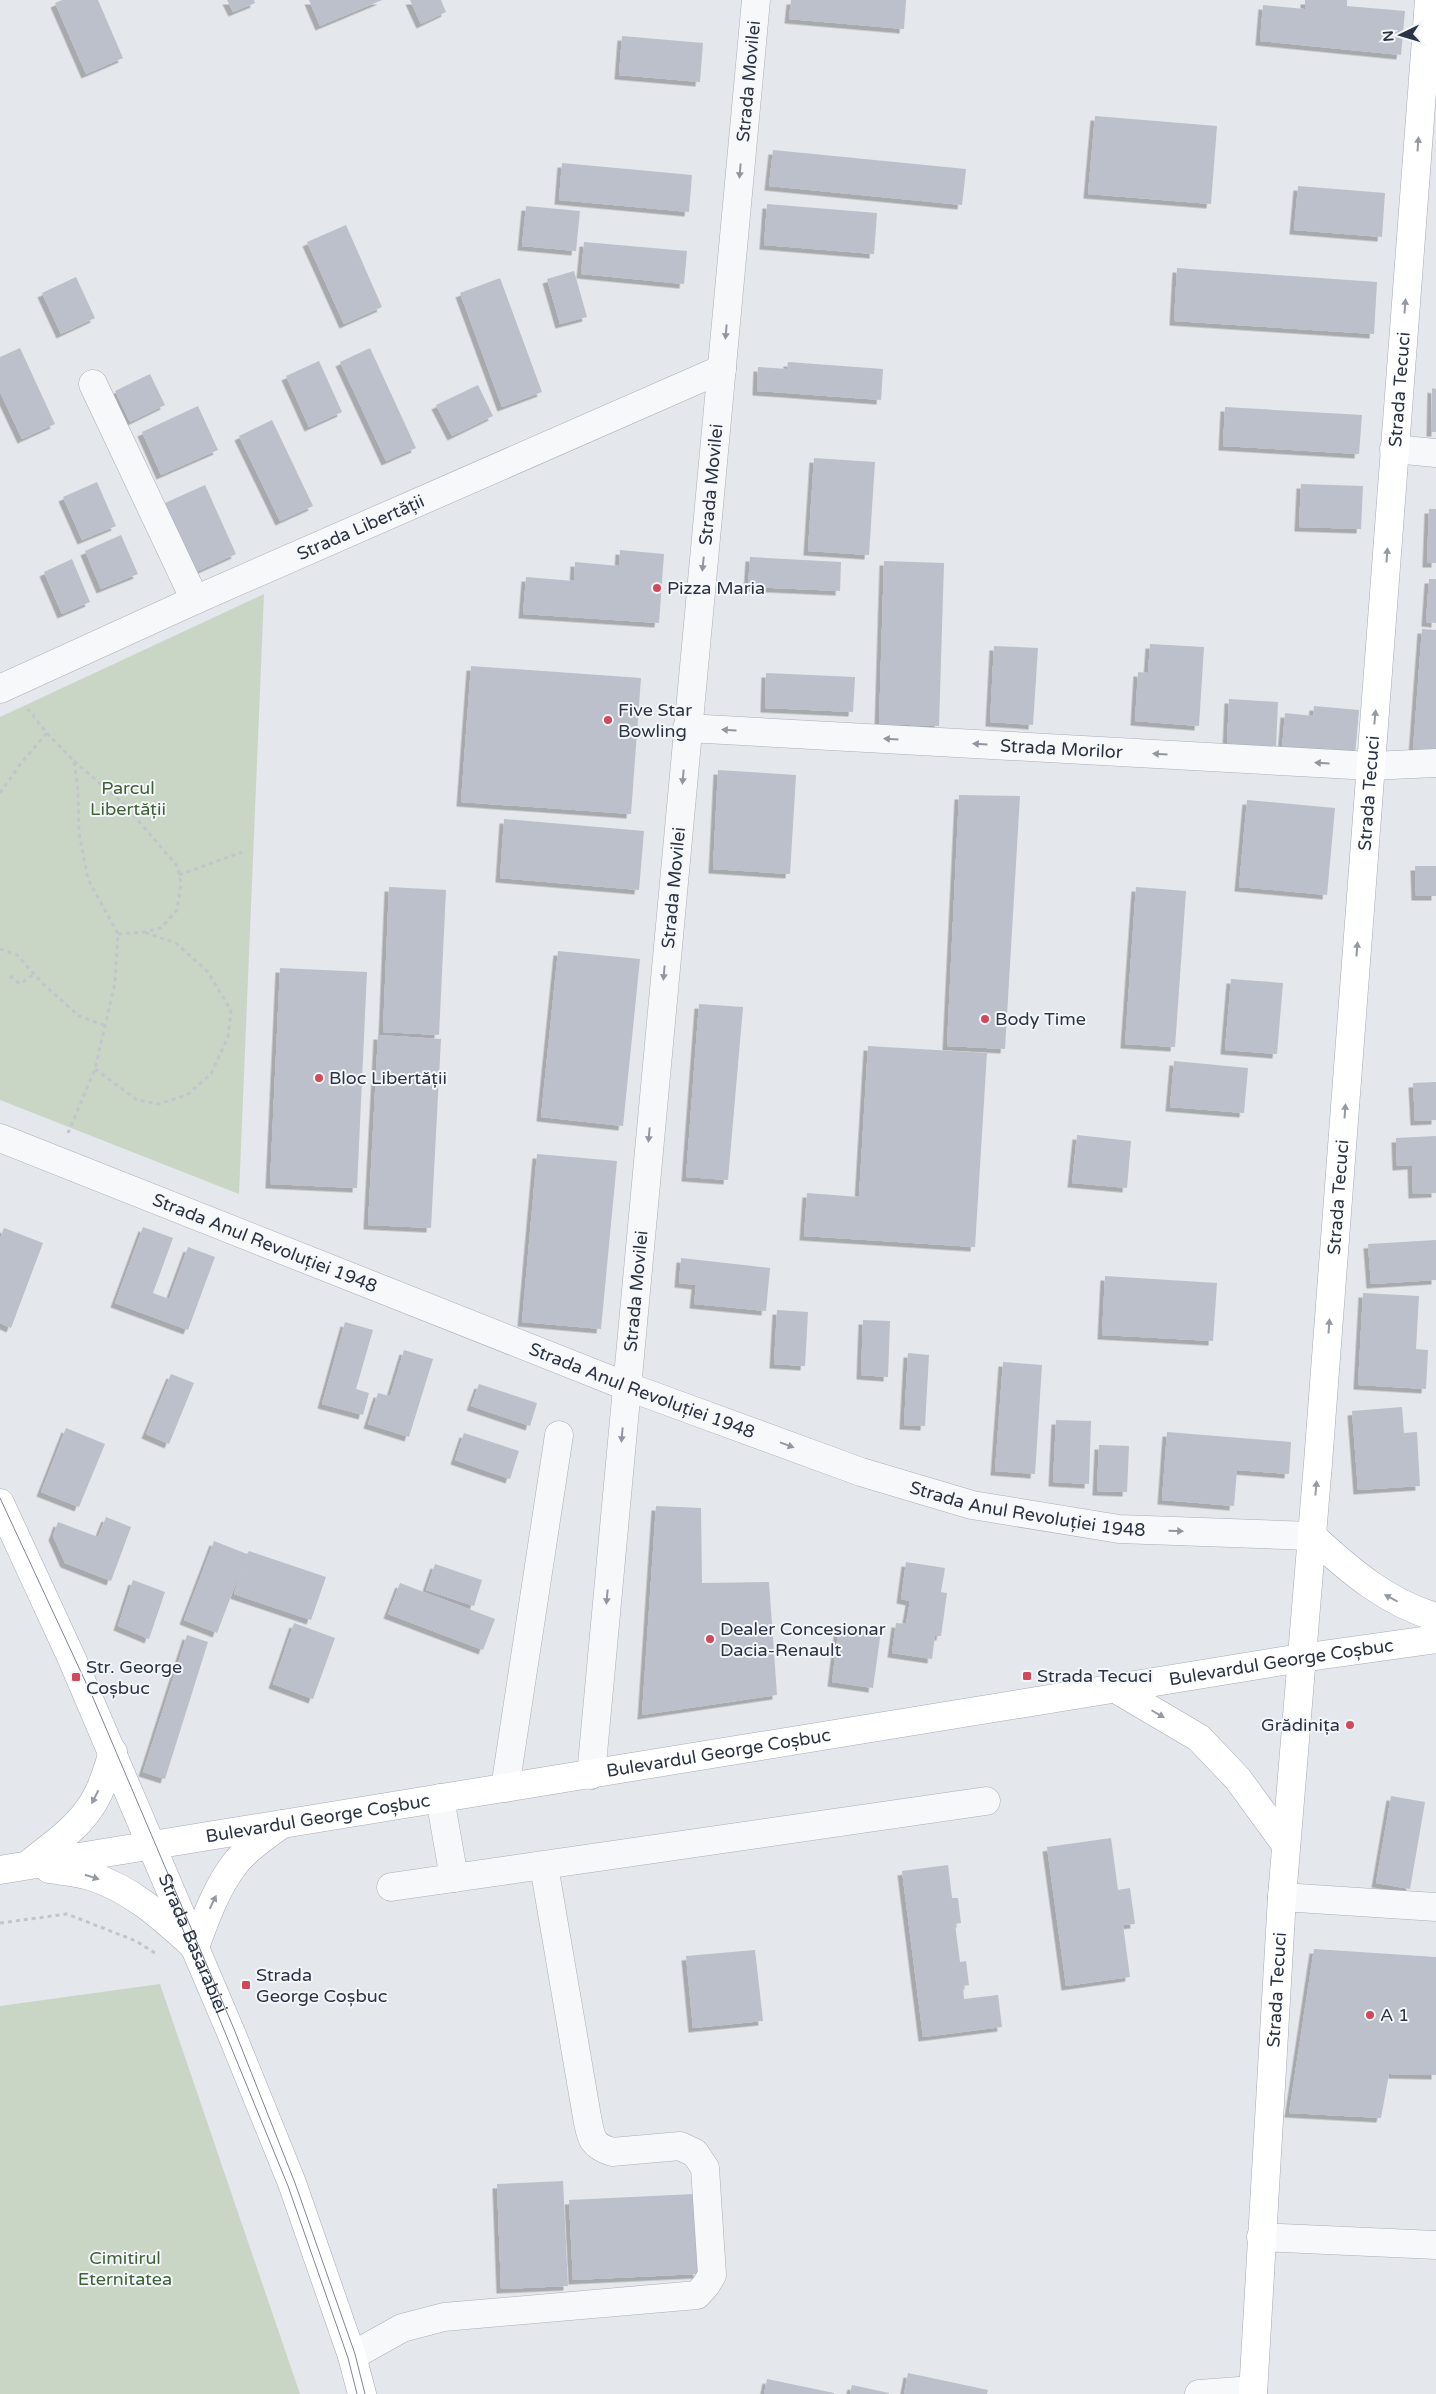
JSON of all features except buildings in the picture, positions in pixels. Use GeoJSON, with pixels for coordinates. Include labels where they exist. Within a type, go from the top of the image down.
{"type":"FeatureCollection","features":[{"type":"Feature","properties":{"kind":"main road","name":"Strada Tecuci"},"geometry":{"type":"LineString","coordinates":[[1253,2392],[1282,1897],[1312,1536],[1429,0]]}},
{"type":"Feature","properties":{"kind":"main road","name":"Strada Basarabiei"},"geometry":{"type":"LineString","coordinates":[[0,1503],[113,1752],[292,2183],[352,2356],[362,2394]]}},
{"type":"Feature","properties":{"kind":"main road"},"geometry":{"type":"LineString","coordinates":[[1312,1536],[1366,1583],[1393,1599],[1436,1617]]}},
{"type":"Feature","properties":{"kind":"main road","name":"Bulevardul George Coșbuc"},"geometry":{"type":"LineString","coordinates":[[0,1870],[1301,1658],[1436,1639]]}},
{"type":"Feature","properties":{"kind":"main road"},"geometry":{"type":"LineString","coordinates":[[1116,1689],[1199,1738],[1238,1779],[1286,1845]]}},
{"type":"Feature","properties":{"kind":"main road"},"geometry":{"type":"LineString","coordinates":[[27,1865],[64,1836],[89,1809],[102,1785],[113,1752]]}},
{"type":"Feature","properties":{"kind":"main road"},"geometry":{"type":"LineString","coordinates":[[27,1865],[90,1876],[120,1888],[146,1904],[194,1947],[210,1907],[238,1860],[283,1823]]}},
{"type":"Feature","properties":{"kind":"street","name":"Strada Movilei"},"geometry":{"type":"LineString","coordinates":[[591,1775],[756,0]]}},
{"type":"Feature","properties":{"kind":"street","name":"Strada Libertății"},"geometry":{"type":"LineString","coordinates":[[6,686],[195,600],[722,369]]}},
{"type":"Feature","properties":{"kind":"street"},"geometry":{"type":"LineString","coordinates":[[93,384],[195,600]]}},
{"type":"Feature","properties":{"kind":"street"},"geometry":{"type":"LineString","coordinates":[[1394,449],[1436,453]]}},
{"type":"Feature","properties":{"kind":"street","name":"Strada Morilor"},"geometry":{"type":"LineString","coordinates":[[687,728],[1371,766],[1436,763]]}},
{"type":"Feature","properties":{"kind":"street","name":"Strada Anul Revoluției 1948"},"geometry":{"type":"LineString","coordinates":[[0,1138],[61,1160],[626,1386],[860,1472],[972,1504],[1119,1528],[1312,1536]]}},
{"type":"Feature","properties":{"kind":"street"},"geometry":{"type":"LineString","coordinates":[[504,1788],[559,1435]]}},
{"type":"Feature","properties":{"kind":"street"},"geometry":{"type":"LineString","coordinates":[[440,1798],[454,1878]]}},
{"type":"Feature","properties":{"kind":"street"},"geometry":{"type":"LineString","coordinates":[[391,1887],[986,1801]]}},
{"type":"Feature","properties":{"kind":"street"},"geometry":{"type":"LineString","coordinates":[[352,2356],[402,2328],[444,2316],[697,2295],[712,2275],[705,2168],[695,2153],[680,2146],[612,2152],[603,2149],[593,2141],[585,2107],[544,1866]]}},
{"type":"Feature","properties":{"kind":"street"},"geometry":{"type":"LineString","coordinates":[[1282,1897],[1436,1907]]}},
{"type":"Feature","properties":{"kind":"street"},"geometry":{"type":"LineString","coordinates":[[1261,2236],[1436,2246]]}},
{"type":"Feature","properties":{"kind":"street"},"geometry":{"type":"LineString","coordinates":[[1198,2394],[1253,2392]]}},
{"type":"Feature","properties":{"kind":"path"},"geometry":{"type":"LineString","coordinates":[[6,686],[47,734],[74,761],[124,804],[178,867],[181,884],[177,910],[161,928],[144,932],[118,934]]}},
{"type":"Feature","properties":{"kind":"path"},"geometry":{"type":"LineString","coordinates":[[0,793],[21,763],[47,734]]}},
{"type":"Feature","properties":{"kind":"path"},"geometry":{"type":"LineString","coordinates":[[61,1160],[70,1127],[95,1070],[115,982],[118,934],[88,879],[79,833],[78,790],[74,761]]}},
{"type":"Feature","properties":{"kind":"path"},"geometry":{"type":"LineString","coordinates":[[180,875],[242,852]]}},
{"type":"Feature","properties":{"kind":"path"},"geometry":{"type":"LineString","coordinates":[[95,1070],[137,1100],[159,1104],[187,1095],[211,1074],[228,1037],[231,1010],[207,971],[176,943],[144,932]]}},
{"type":"Feature","properties":{"kind":"path"},"geometry":{"type":"LineString","coordinates":[[0,949],[17,955],[34,974],[79,1016],[106,1026]]}},
{"type":"Feature","properties":{"kind":"path"},"geometry":{"type":"LineString","coordinates":[[10,976],[20,984],[34,974]]}},
{"type":"Feature","properties":{"kind":"path"},"geometry":{"type":"LineString","coordinates":[[0,1923],[67,1914],[136,1941],[159,1956]]}},
{"type":"Feature","properties":{"kind":"green space","name":"Parcul Libertății"},"geometry":{"type":"Polygon","coordinates":[[[264,594],[239,1194],[0,1100],[0,717],[264,594]]]}},
{"type":"Feature","properties":{"kind":"green space","name":"Cimitirul Eternitatea"},"geometry":{"type":"Polygon","coordinates":[[[160,1984],[300,2394],[0,2394],[0,2006],[160,1984]]]}},
{"type":"Feature","properties":{"kind":"tram line"},"geometry":{"type":"LineString","coordinates":[[0,1498],[94,1700],[234,2029],[295,2183],[355,2354],[365,2394]]}},
{"type":"Feature","properties":{"kind":"tram line"},"geometry":{"type":"LineString","coordinates":[[172,1903],[288,2186],[348,2358],[357,2394]]}},
{"type":"Feature","properties":{"kind":"place","name":"Pizza Maria"},"geometry":{"type":"Point","coordinates":[657,588]}},
{"type":"Feature","properties":{"kind":"place","name":"Five Star Bowling"},"geometry":{"type":"Point","coordinates":[608,720]}},
{"type":"Feature","properties":{"kind":"place","name":"Body Time"},"geometry":{"type":"Point","coordinates":[985,1019]}},
{"type":"Feature","properties":{"kind":"place","name":"Bloc Libertății"},"geometry":{"type":"Point","coordinates":[319,1078]}},
{"type":"Feature","properties":{"kind":"place","name":"Dealer Concesionar Dacia-Renault"},"geometry":{"type":"Point","coordinates":[710,1639]}},
{"type":"Feature","properties":{"kind":"place","name":"Strada Tecuci"},"geometry":{"type":"Point","coordinates":[1027,1676]}},
{"type":"Feature","properties":{"kind":"place","name":"Str. George Coșbuc"},"geometry":{"type":"Point","coordinates":[76,1677]}},
{"type":"Feature","properties":{"kind":"place","name":"Grădinița"},"geometry":{"type":"Point","coordinates":[1350,1725]}},
{"type":"Feature","properties":{"kind":"place","name":"Strada George Coșbuc"},"geometry":{"type":"Point","coordinates":[246,1985]}},
{"type":"Feature","properties":{"kind":"place","name":"A 1"},"geometry":{"type":"Point","coordinates":[1370,2015]}}]}
